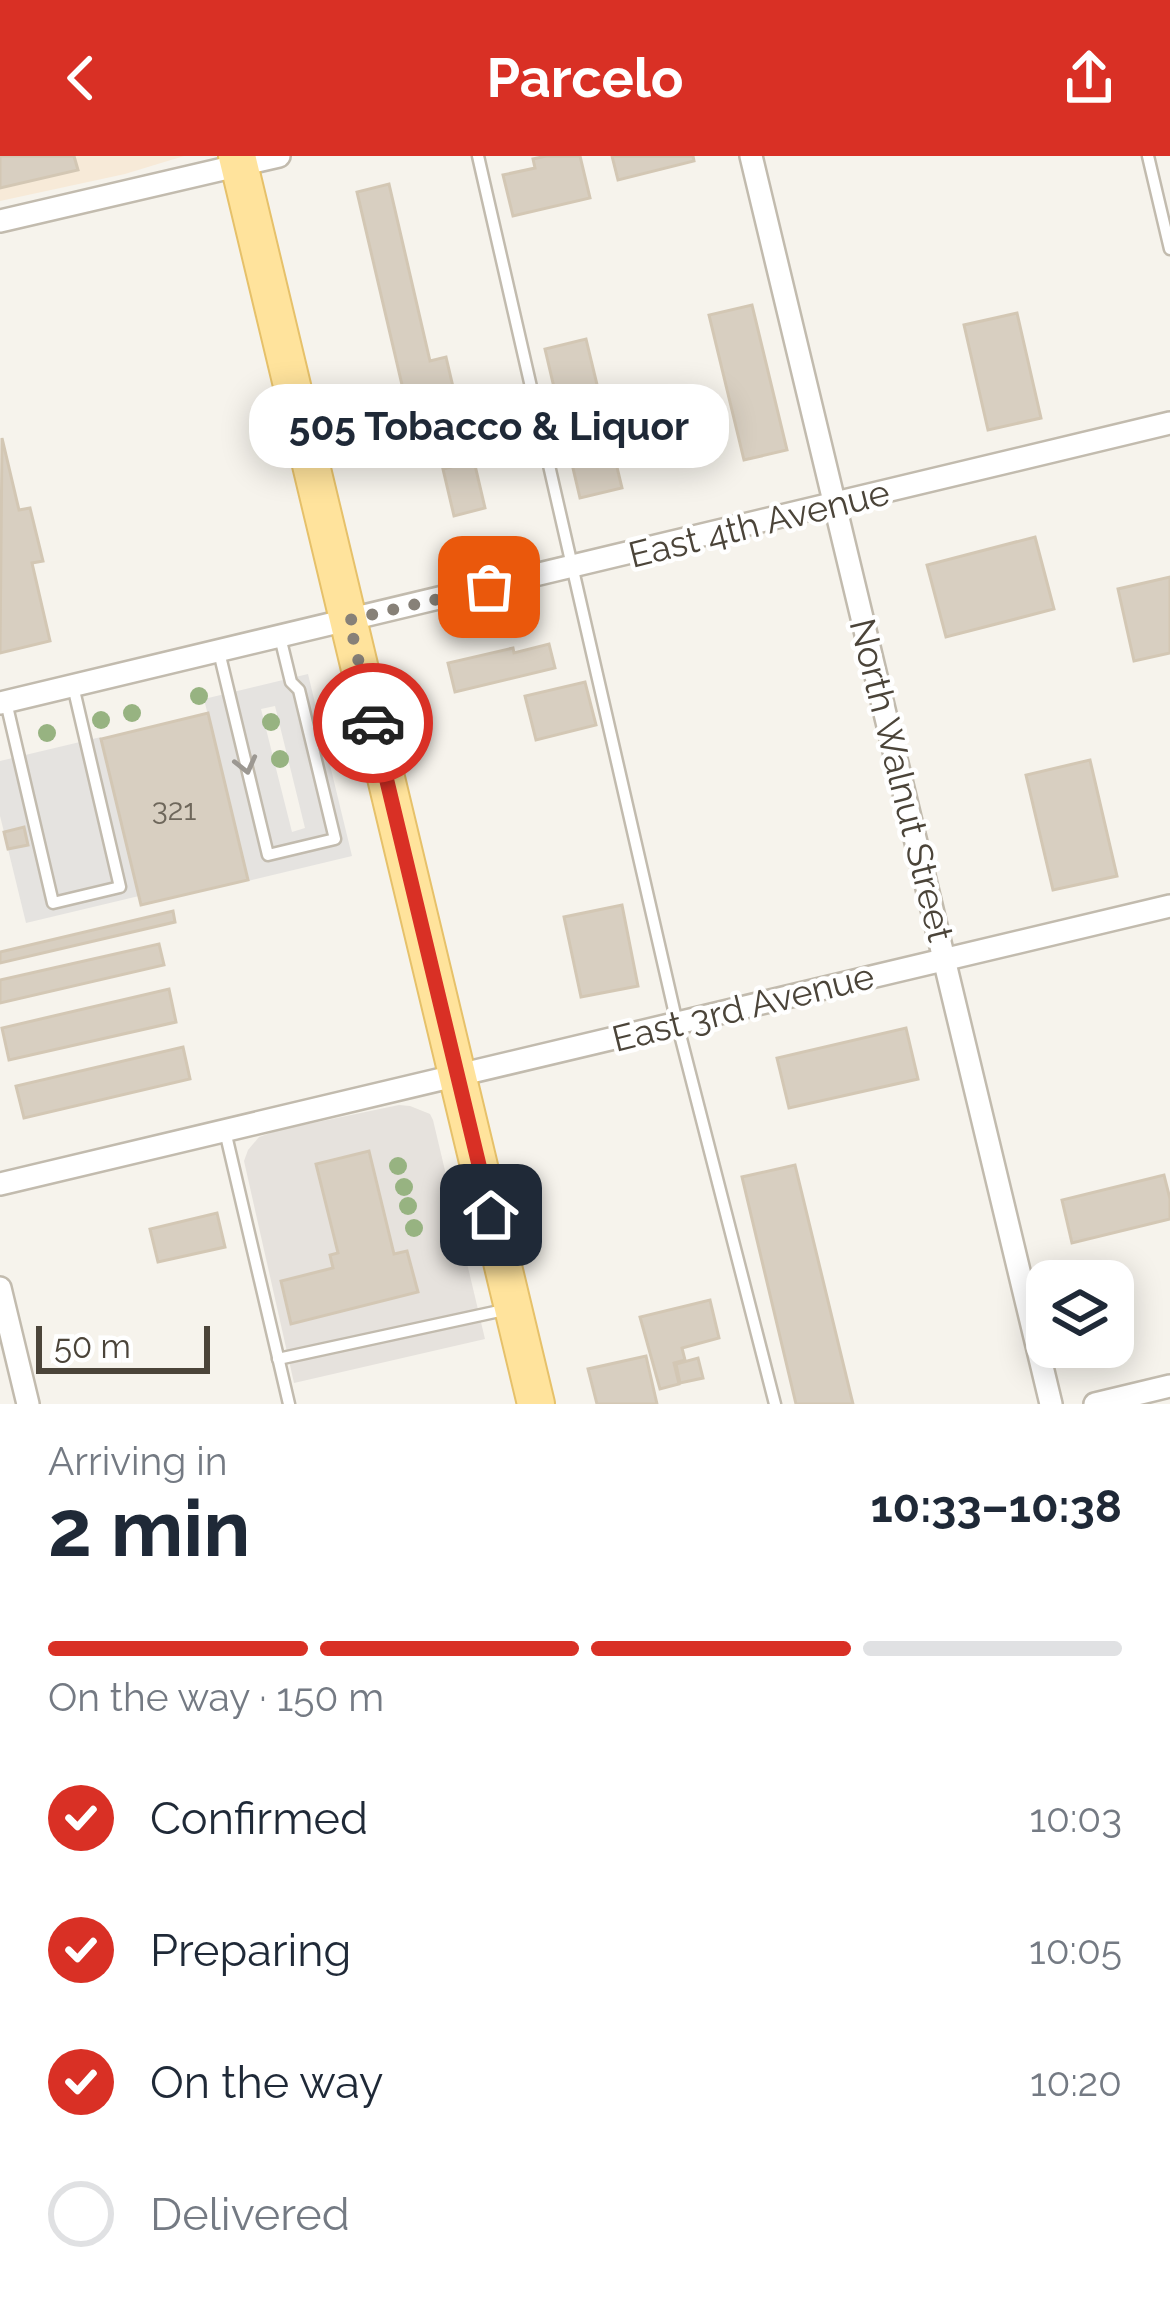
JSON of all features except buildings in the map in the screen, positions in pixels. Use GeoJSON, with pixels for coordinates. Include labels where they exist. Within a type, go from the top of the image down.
{"type":"FeatureCollection","features":[{"type":"Feature","properties":{"kind":"main road"},"geometry":{"type":"LineString","coordinates":[[238,161],[536,1404]]}},
{"type":"Feature","properties":{"kind":"street"},"geometry":{"type":"LineString","coordinates":[[0,221],[238,161],[279,156]]}},
{"type":"Feature","properties":{"kind":"street","name":"North Walnut Street"},"geometry":{"type":"LineString","coordinates":[[751,156],[1051,1404]]}},
{"type":"Feature","properties":{"kind":"street","name":"East 4th Avenue"},"geometry":{"type":"LineString","coordinates":[[3,702],[1170,423]]}},
{"type":"Feature","properties":{"kind":"street","name":"East 3rd Avenue"},"geometry":{"type":"LineString","coordinates":[[0,1184],[1170,906]]}},
{"type":"Feature","properties":{"kind":"street"},"geometry":{"type":"LineString","coordinates":[[0,1288],[28,1404]]}},
{"type":"Feature","properties":{"kind":"street"},"geometry":{"type":"LineString","coordinates":[[1095,1404],[1170,1386]]}},
{"type":"Feature","properties":{"kind":"lane"},"geometry":{"type":"LineString","coordinates":[[478,156],[677,1023],[775,1404]]}},
{"type":"Feature","properties":{"kind":"lane"},"geometry":{"type":"LineString","coordinates":[[1148,156],[1170,249]]}},
{"type":"Feature","properties":{"kind":"lane"},"geometry":{"type":"LineString","coordinates":[[219,652],[268,855],[335,839],[299,690],[291,682],[280,637]]}},
{"type":"Feature","properties":{"kind":"lane"},"geometry":{"type":"LineString","coordinates":[[3,702],[53,903],[75,898],[120,887],[73,686]]}},
{"type":"Feature","properties":{"kind":"lane"},"geometry":{"type":"LineString","coordinates":[[225,1131],[289,1404]]}},
{"type":"Feature","properties":{"kind":"lane"},"geometry":{"type":"LineString","coordinates":[[278,1359],[513,1308]]}},
{"type":"Feature","properties":{"kind":"shaded area"},"geometry":{"type":"Polygon","coordinates":[[[0,156],[184,156],[0,201],[0,156]]]}},
{"type":"Feature","properties":{"kind":"shaded area"},"geometry":{"type":"Polygon","coordinates":[[[308,674],[352,856],[248,881],[204,699],[308,674]],[[275,706],[261,709],[292,832],[305,828],[275,706]]]}},
{"type":"Feature","properties":{"kind":"shaded area"},"geometry":{"type":"Polygon","coordinates":[[[101,737],[139,896],[26,923],[8,849],[27,845],[23,828],[4,832],[0,761],[101,737]]]}},
{"type":"Feature","properties":{"kind":"shaded area"},"geometry":{"type":"Polygon","coordinates":[[[399,1105],[430,1114],[433,1120],[485,1339],[294,1383],[244,1161],[248,1150],[259,1137],[279,1130],[399,1105]]]}},
{"type":"Feature","properties":{"kind":"way so far"},"geometry":{"type":"LineString","coordinates":[[373,723],[349,620],[489,587]]}},
{"type":"Feature","properties":{"kind":"place","name":"505 Tobacco & Liquor"},"geometry":{"type":"Point","coordinates":[489,587]}},
{"type":"Feature","properties":{"kind":"route"},"geometry":{"type":"LineString","coordinates":[[373,723],[491,1215]]}}]}
